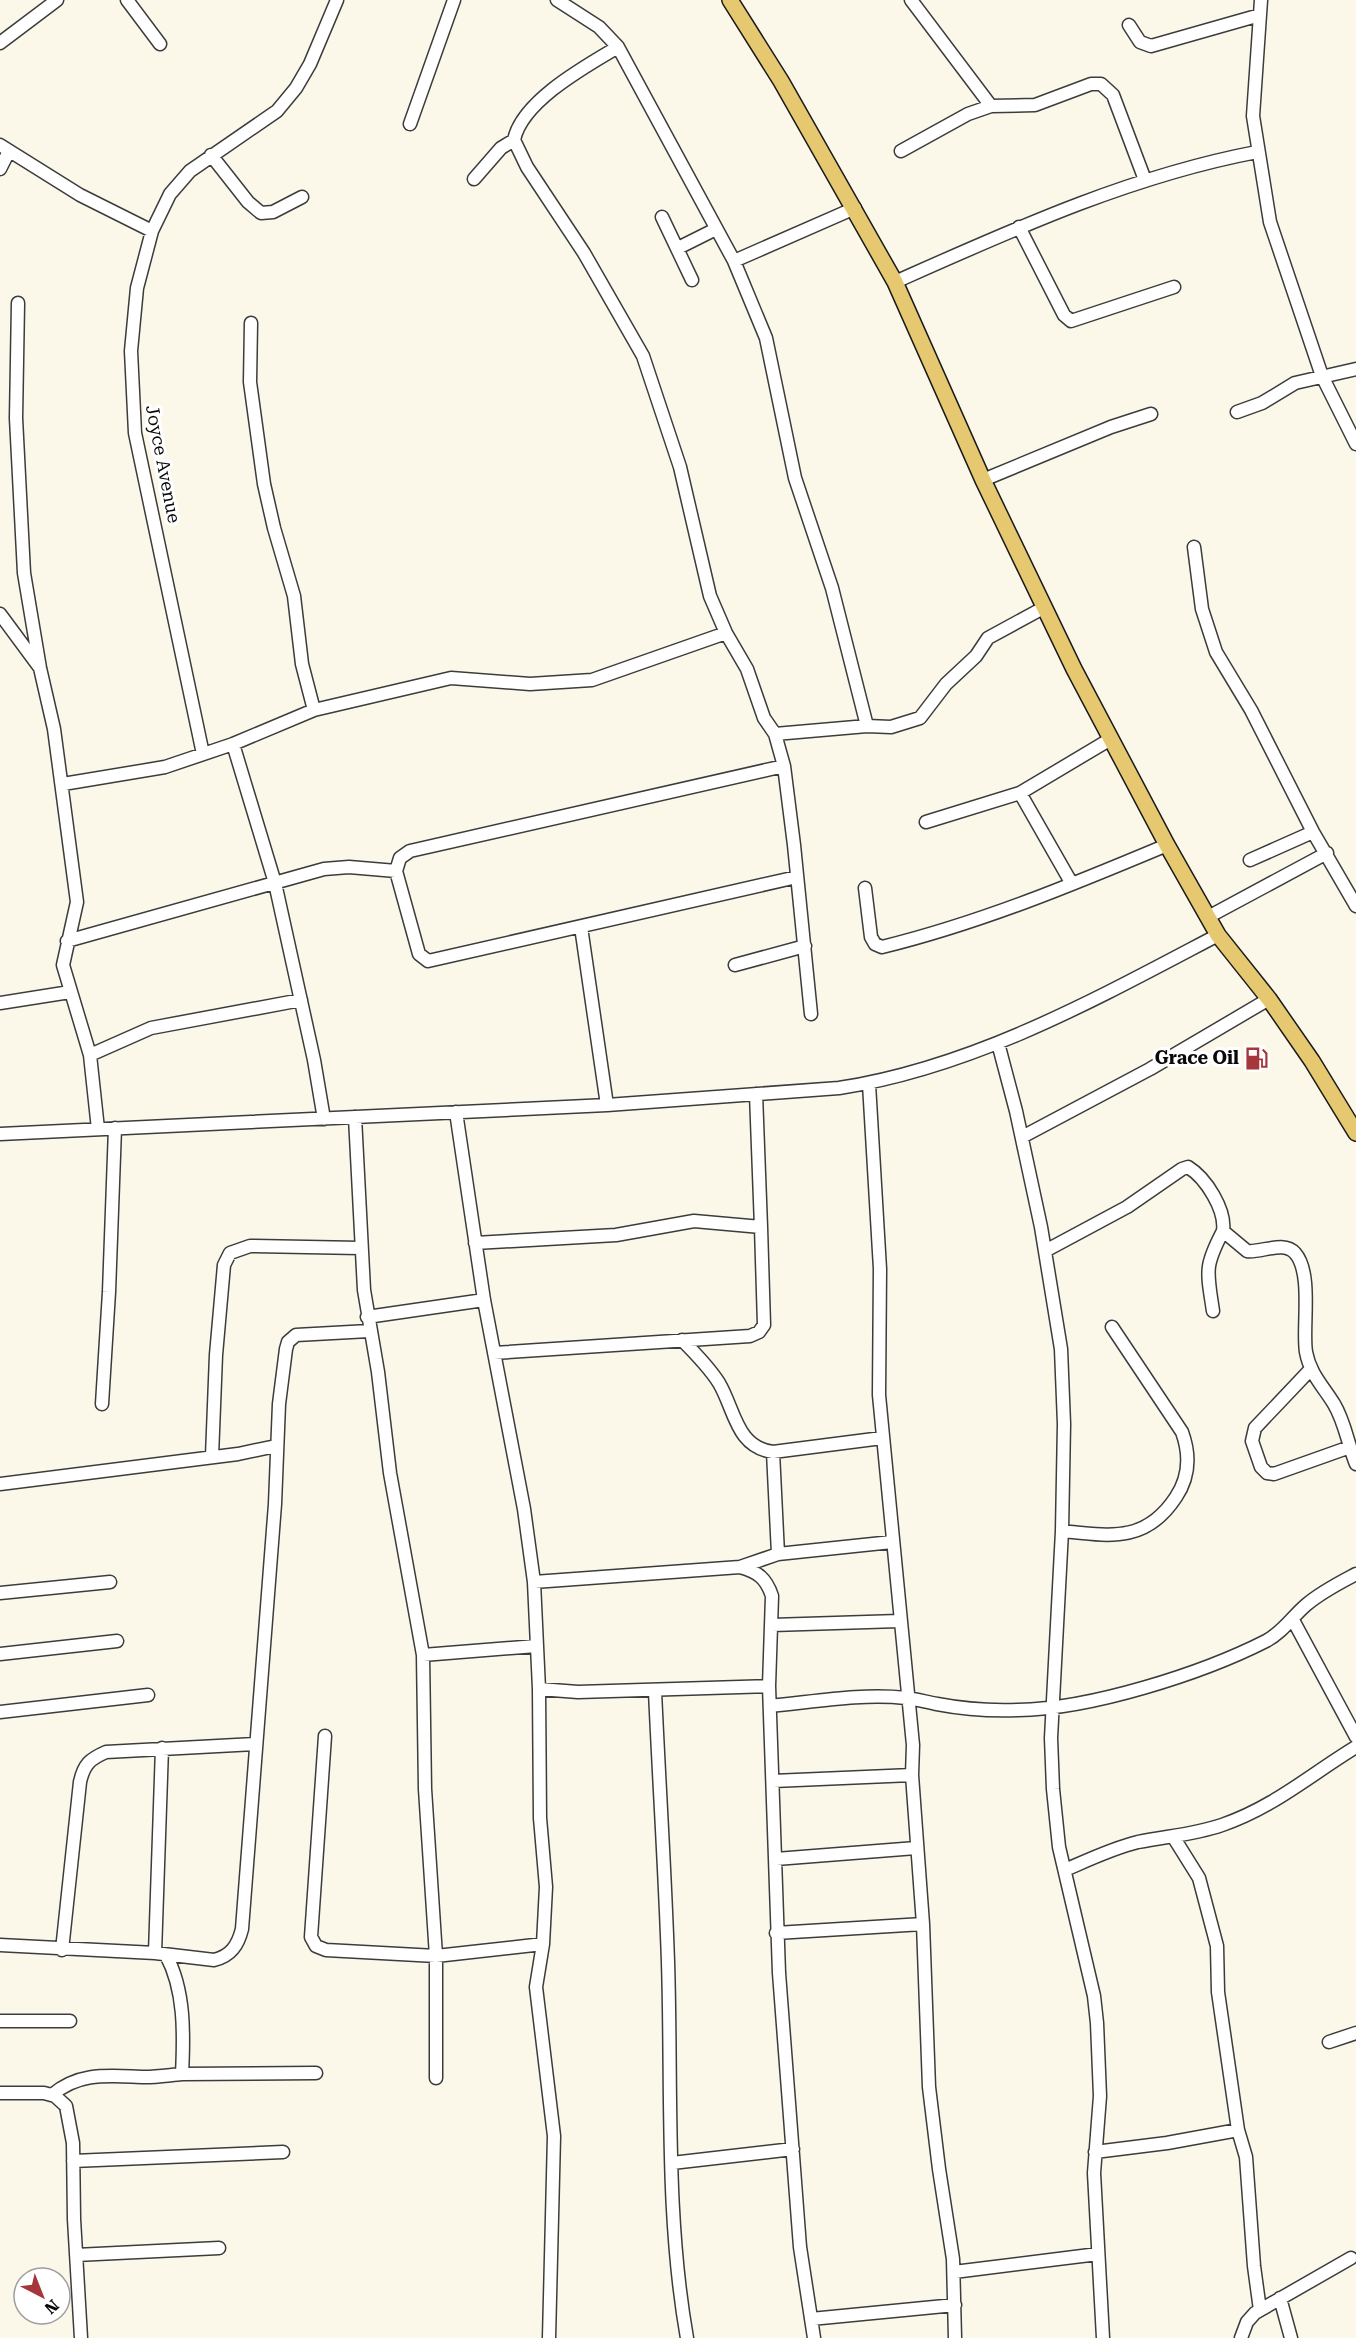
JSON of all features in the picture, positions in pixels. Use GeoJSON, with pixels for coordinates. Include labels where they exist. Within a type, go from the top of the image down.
{"type":"FeatureCollection","features":[{"type":"Feature","properties":{"kind":"main road"},"geometry":{"type":"LineString","coordinates":[[730,0],[855,208],[895,282],[983,480],[1109,740],[1167,845],[1218,935],[1269,999],[1312,1061],[1356,1133]]}},
{"type":"Feature","properties":{"kind":"street"},"geometry":{"type":"LineString","coordinates":[[0,43],[57,0]]}},
{"type":"Feature","properties":{"kind":"street"},"geometry":{"type":"LineString","coordinates":[[128,0],[160,44]]}},
{"type":"Feature","properties":{"kind":"street","name":"Joyce Avenue"},"geometry":{"type":"LineString","coordinates":[[203,754],[135,433],[131,387],[137,288],[152,231],[170,194],[190,171],[277,111],[296,88],[309,64],[337,0]]}},
{"type":"Feature","properties":{"kind":"street"},"geometry":{"type":"LineString","coordinates":[[410,124],[454,0]]}},
{"type":"Feature","properties":{"kind":"street"},"geometry":{"type":"LineString","coordinates":[[557,0],[599,27],[618,47],[734,261],[766,338],[795,478],[832,588],[867,726]]}},
{"type":"Feature","properties":{"kind":"street"},"geometry":{"type":"LineString","coordinates":[[912,0],[991,106]]}},
{"type":"Feature","properties":{"kind":"street"},"geometry":{"type":"LineString","coordinates":[[1261,0],[1253,116],[1257,152],[1279,254],[1322,376],[1356,444]]}},
{"type":"Feature","properties":{"kind":"street"},"geometry":{"type":"LineString","coordinates":[[1129,25],[1140,42],[1151,46],[1260,15]]}},
{"type":"Feature","properties":{"kind":"street"},"geometry":{"type":"LineString","coordinates":[[474,179],[501,147],[514,140],[520,122],[560,83],[618,47]]}},
{"type":"Feature","properties":{"kind":"street"},"geometry":{"type":"LineString","coordinates":[[901,151],[968,114],[991,106],[1035,105],[1091,84],[1101,84],[1113,95],[1145,180]]}},
{"type":"Feature","properties":{"kind":"street"},"geometry":{"type":"LineString","coordinates":[[514,140],[527,168],[584,253],[643,356],[680,467],[704,574],[726,633],[747,669],[764,717],[776,734],[784,765],[811,1014]]}},
{"type":"Feature","properties":{"kind":"street"},"geometry":{"type":"LineString","coordinates":[[0,169],[4,149],[34,165],[80,195],[152,231]]}},
{"type":"Feature","properties":{"kind":"street"},"geometry":{"type":"LineString","coordinates":[[895,282],[1019,227],[1145,180],[1198,163],[1257,152]]}},
{"type":"Feature","properties":{"kind":"street"},"geometry":{"type":"LineString","coordinates":[[211,155],[248,202],[261,213],[273,212],[302,197]]}},
{"type":"Feature","properties":{"kind":"street"},"geometry":{"type":"LineString","coordinates":[[734,261],[855,208]]}},
{"type":"Feature","properties":{"kind":"street"},"geometry":{"type":"LineString","coordinates":[[662,217],[692,280]]}},
{"type":"Feature","properties":{"kind":"street"},"geometry":{"type":"LineString","coordinates":[[1019,227],[1064,315],[1071,321],[1174,287]]}},
{"type":"Feature","properties":{"kind":"street"},"geometry":{"type":"LineString","coordinates":[[678,248],[716,229]]}},
{"type":"Feature","properties":{"kind":"street"},"geometry":{"type":"LineString","coordinates":[[18,303],[16,418],[20,537],[40,668],[54,729],[63,784],[77,902],[77,912],[67,941],[63,965],[90,1055],[98,1129]]}},
{"type":"Feature","properties":{"kind":"street"},"geometry":{"type":"LineString","coordinates":[[251,323],[250,382],[264,484],[294,596],[302,664],[314,710]]}},
{"type":"Feature","properties":{"kind":"street"},"geometry":{"type":"LineString","coordinates":[[1237,412],[1262,403],[1296,383],[1356,369]]}},
{"type":"Feature","properties":{"kind":"street"},"geometry":{"type":"LineString","coordinates":[[983,480],[1111,427],[1151,414]]}},
{"type":"Feature","properties":{"kind":"street"},"geometry":{"type":"LineString","coordinates":[[1194,547],[1202,609],[1216,652],[1251,710],[1313,832],[1356,906]]}},
{"type":"Feature","properties":{"kind":"street"},"geometry":{"type":"LineString","coordinates":[[776,734],[867,726],[891,727],[920,718],[946,684],[976,656],[988,638],[1045,607]]}},
{"type":"Feature","properties":{"kind":"street"},"geometry":{"type":"LineString","coordinates":[[0,614],[40,668]]}},
{"type":"Feature","properties":{"kind":"street"},"geometry":{"type":"LineString","coordinates":[[63,784],[165,767],[232,744],[314,710],[451,678],[530,684],[592,680],[726,633]]}},
{"type":"Feature","properties":{"kind":"street"},"geometry":{"type":"LineString","coordinates":[[926,822],[1020,794],[1109,740]]}},
{"type":"Feature","properties":{"kind":"street"},"geometry":{"type":"LineString","coordinates":[[232,744],[275,883],[324,1119]]}},
{"type":"Feature","properties":{"kind":"street"},"geometry":{"type":"LineString","coordinates":[[784,765],[410,851],[400,858],[396,871],[419,954],[428,961],[796,877]]}},
{"type":"Feature","properties":{"kind":"street"},"geometry":{"type":"LineString","coordinates":[[1020,794],[1072,884]]}},
{"type":"Feature","properties":{"kind":"street"},"geometry":{"type":"LineString","coordinates":[[1250,860],[1313,832]]}},
{"type":"Feature","properties":{"kind":"street"},"geometry":{"type":"LineString","coordinates":[[865,888],[871,937],[875,944],[882,947],[927,936],[1072,884],[1167,845]]}},
{"type":"Feature","properties":{"kind":"street"},"geometry":{"type":"LineString","coordinates":[[1208,917],[1327,853]]}},
{"type":"Feature","properties":{"kind":"street"},"geometry":{"type":"LineString","coordinates":[[67,941],[337,867],[396,871]]}},
{"type":"Feature","properties":{"kind":"street"},"geometry":{"type":"LineString","coordinates":[[581,927],[607,1105]]}},
{"type":"Feature","properties":{"kind":"street"},"geometry":{"type":"LineString","coordinates":[[0,1134],[607,1105],[869,1084],[929,1068],[998,1043],[1121,986],[1218,935]]}},
{"type":"Feature","properties":{"kind":"street"},"geometry":{"type":"LineString","coordinates":[[735,965],[805,946]]}},
{"type":"Feature","properties":{"kind":"street"},"geometry":{"type":"LineString","coordinates":[[0,1003],[70,992]]}},
{"type":"Feature","properties":{"kind":"street"},"geometry":{"type":"LineString","coordinates":[[1022,1137],[1150,1069],[1269,999]]}},
{"type":"Feature","properties":{"kind":"street"},"geometry":{"type":"LineString","coordinates":[[90,1055],[152,1028],[301,1000]]}},
{"type":"Feature","properties":{"kind":"street"},"geometry":{"type":"LineString","coordinates":[[998,1043],[1022,1137],[1045,1251],[1061,1349],[1064,1424],[1062,1531],[1051,1738],[1053,1789],[1059,1847],[1097,2023],[1100,2097],[1095,2152],[1103,2338]]}},
{"type":"Feature","properties":{"kind":"street"},"geometry":{"type":"LineString","coordinates":[[869,1084],[880,1269],[879,1395],[912,1739],[916,1848],[923,1924],[929,2087],[954,2272],[955,2338]]}},
{"type":"Feature","properties":{"kind":"street"},"geometry":{"type":"LineString","coordinates":[[494,1353],[750,1336],[759,1332],[764,1325],[756,1094]]}},
{"type":"Feature","properties":{"kind":"street"},"geometry":{"type":"LineString","coordinates":[[456,1112],[484,1300],[524,1509],[534,1582],[539,1689],[540,1818],[546,1887],[543,1944],[536,1987],[554,2136],[549,2338]]}},
{"type":"Feature","properties":{"kind":"street"},"geometry":{"type":"LineString","coordinates":[[355,1117],[360,1248],[367,1317],[378,1372],[390,1473],[423,1655],[424,1789],[436,1956],[435,2078]]}},
{"type":"Feature","properties":{"kind":"street"},"geometry":{"type":"LineString","coordinates":[[102,1404],[110,1292],[115,1128]]}},
{"type":"Feature","properties":{"kind":"street"},"geometry":{"type":"LineString","coordinates":[[1045,1251],[1127,1207],[1182,1168],[1188,1167],[1195,1172],[1222,1212],[1223,1231],[1208,1259],[1206,1269],[1213,1311]]}},
{"type":"Feature","properties":{"kind":"street"},"geometry":{"type":"LineString","coordinates":[[475,1243],[616,1235],[694,1221],[761,1227]]}},
{"type":"Feature","properties":{"kind":"street"},"geometry":{"type":"LineString","coordinates":[[1223,1231],[1247,1251],[1283,1247],[1296,1253],[1301,1265],[1306,1306],[1305,1350],[1310,1370],[1334,1404],[1356,1464]]}},
{"type":"Feature","properties":{"kind":"street"},"geometry":{"type":"LineString","coordinates":[[212,1456],[216,1355],[226,1258],[235,1250],[250,1246],[360,1248]]}},
{"type":"Feature","properties":{"kind":"street"},"geometry":{"type":"LineString","coordinates":[[367,1317],[484,1300]]}},
{"type":"Feature","properties":{"kind":"street"},"geometry":{"type":"LineString","coordinates":[[1062,1531],[1115,1535],[1149,1527],[1161,1519],[1183,1487],[1188,1465],[1188,1449],[1182,1432],[1112,1327]]}},
{"type":"Feature","properties":{"kind":"street"},"geometry":{"type":"LineString","coordinates":[[0,1945],[161,1954],[214,1960],[228,1954],[240,1939],[275,1504],[279,1404],[288,1342],[296,1335],[303,1334],[369,1331]]}},
{"type":"Feature","properties":{"kind":"street"},"geometry":{"type":"LineString","coordinates":[[682,1340],[719,1383],[743,1437],[763,1450],[773,1452],[882,1438]]}},
{"type":"Feature","properties":{"kind":"street"},"geometry":{"type":"LineString","coordinates":[[1310,1370],[1255,1428],[1252,1441],[1262,1467],[1267,1473],[1274,1474],[1350,1447]]}},
{"type":"Feature","properties":{"kind":"street"},"geometry":{"type":"LineString","coordinates":[[0,1484],[252,1452],[276,1446]]}},
{"type":"Feature","properties":{"kind":"street"},"geometry":{"type":"LineString","coordinates":[[773,1452],[778,1554]]}},
{"type":"Feature","properties":{"kind":"street"},"geometry":{"type":"LineString","coordinates":[[534,1582],[740,1567],[778,1554],[892,1542]]}},
{"type":"Feature","properties":{"kind":"street"},"geometry":{"type":"LineString","coordinates":[[740,1567],[758,1573],[769,1586],[772,1596],[769,1686],[776,1859],[776,1933],[800,2247],[814,2338]]}},
{"type":"Feature","properties":{"kind":"street"},"geometry":{"type":"LineString","coordinates":[[770,1706],[876,1697],[907,1698],[938,1705],[985,1709],[1053,1708],[1134,1690],[1201,1668],[1268,1640],[1293,1620],[1306,1605],[1356,1574]]}},
{"type":"Feature","properties":{"kind":"street"},"geometry":{"type":"LineString","coordinates":[[0,1593],[110,1582]]}},
{"type":"Feature","properties":{"kind":"street"},"geometry":{"type":"LineString","coordinates":[[1293,1620],[1356,1737]]}},
{"type":"Feature","properties":{"kind":"street"},"geometry":{"type":"LineString","coordinates":[[772,1626],[899,1621]]}},
{"type":"Feature","properties":{"kind":"street"},"geometry":{"type":"LineString","coordinates":[[0,1654],[117,1641]]}},
{"type":"Feature","properties":{"kind":"street"},"geometry":{"type":"LineString","coordinates":[[423,1655],[536,1646]]}},
{"type":"Feature","properties":{"kind":"street"},"geometry":{"type":"LineString","coordinates":[[539,1689],[578,1692],[769,1686]]}},
{"type":"Feature","properties":{"kind":"street"},"geometry":{"type":"LineString","coordinates":[[655,1690],[668,1964],[676,2247],[687,2338]]}},
{"type":"Feature","properties":{"kind":"street"},"geometry":{"type":"LineString","coordinates":[[0,1712],[148,1695]]}},
{"type":"Feature","properties":{"kind":"street"},"geometry":{"type":"LineString","coordinates":[[325,1736],[311,1937],[316,1946],[326,1950],[436,1956],[543,1944]]}},
{"type":"Feature","properties":{"kind":"street"},"geometry":{"type":"LineString","coordinates":[[62,1950],[83,1767],[106,1752],[255,1744]]}},
{"type":"Feature","properties":{"kind":"street"},"geometry":{"type":"LineString","coordinates":[[1065,1870],[1122,1846],[1174,1838],[1253,1813],[1281,1799],[1356,1747]]}},
{"type":"Feature","properties":{"kind":"street"},"geometry":{"type":"LineString","coordinates":[[162,1748],[161,1954],[176,1973],[179,1993],[182,2074]]}},
{"type":"Feature","properties":{"kind":"street"},"geometry":{"type":"LineString","coordinates":[[773,1781],[912,1775]]}},
{"type":"Feature","properties":{"kind":"street"},"geometry":{"type":"LineString","coordinates":[[1174,1838],[1199,1878],[1218,1946],[1218,1992],[1238,2130],[1246,2157],[1254,2266],[1260,2310]]}},
{"type":"Feature","properties":{"kind":"street"},"geometry":{"type":"LineString","coordinates":[[776,1859],[916,1848]]}},
{"type":"Feature","properties":{"kind":"street"},"geometry":{"type":"LineString","coordinates":[[776,1933],[923,1924]]}},
{"type":"Feature","properties":{"kind":"street"},"geometry":{"type":"LineString","coordinates":[[0,2021],[70,2021]]}},
{"type":"Feature","properties":{"kind":"street"},"geometry":{"type":"LineString","coordinates":[[1329,2042],[1356,2033]]}},
{"type":"Feature","properties":{"kind":"street"},"geometry":{"type":"LineString","coordinates":[[52,2095],[76,2080],[95,2075],[145,2077],[182,2074],[316,2073]]}},
{"type":"Feature","properties":{"kind":"street"},"geometry":{"type":"LineString","coordinates":[[0,2093],[44,2093],[52,2095],[66,2106],[74,2143],[76,2255],[81,2338]]}},
{"type":"Feature","properties":{"kind":"street"},"geometry":{"type":"LineString","coordinates":[[1095,2152],[1167,2143],[1238,2130]]}},
{"type":"Feature","properties":{"kind":"street"},"geometry":{"type":"LineString","coordinates":[[672,2163],[794,2149]]}},
{"type":"Feature","properties":{"kind":"street"},"geometry":{"type":"LineString","coordinates":[[74,2161],[283,2152]]}},
{"type":"Feature","properties":{"kind":"street"},"geometry":{"type":"LineString","coordinates":[[76,2255],[219,2248]]}},
{"type":"Feature","properties":{"kind":"street"},"geometry":{"type":"LineString","coordinates":[[954,2272],[1098,2254]]}},
{"type":"Feature","properties":{"kind":"street"},"geometry":{"type":"LineString","coordinates":[[1241,2338],[1247,2322],[1260,2310],[1351,2258]]}},
{"type":"Feature","properties":{"kind":"street"},"geometry":{"type":"LineString","coordinates":[[1280,2298],[1291,2338]]}},
{"type":"Feature","properties":{"kind":"street"},"geometry":{"type":"LineString","coordinates":[[812,2319],[955,2305]]}},
{"type":"Feature","properties":{"kind":"place","name":"Grace Oil"},"geometry":{"type":"Point","coordinates":[1257,1058]}}]}
